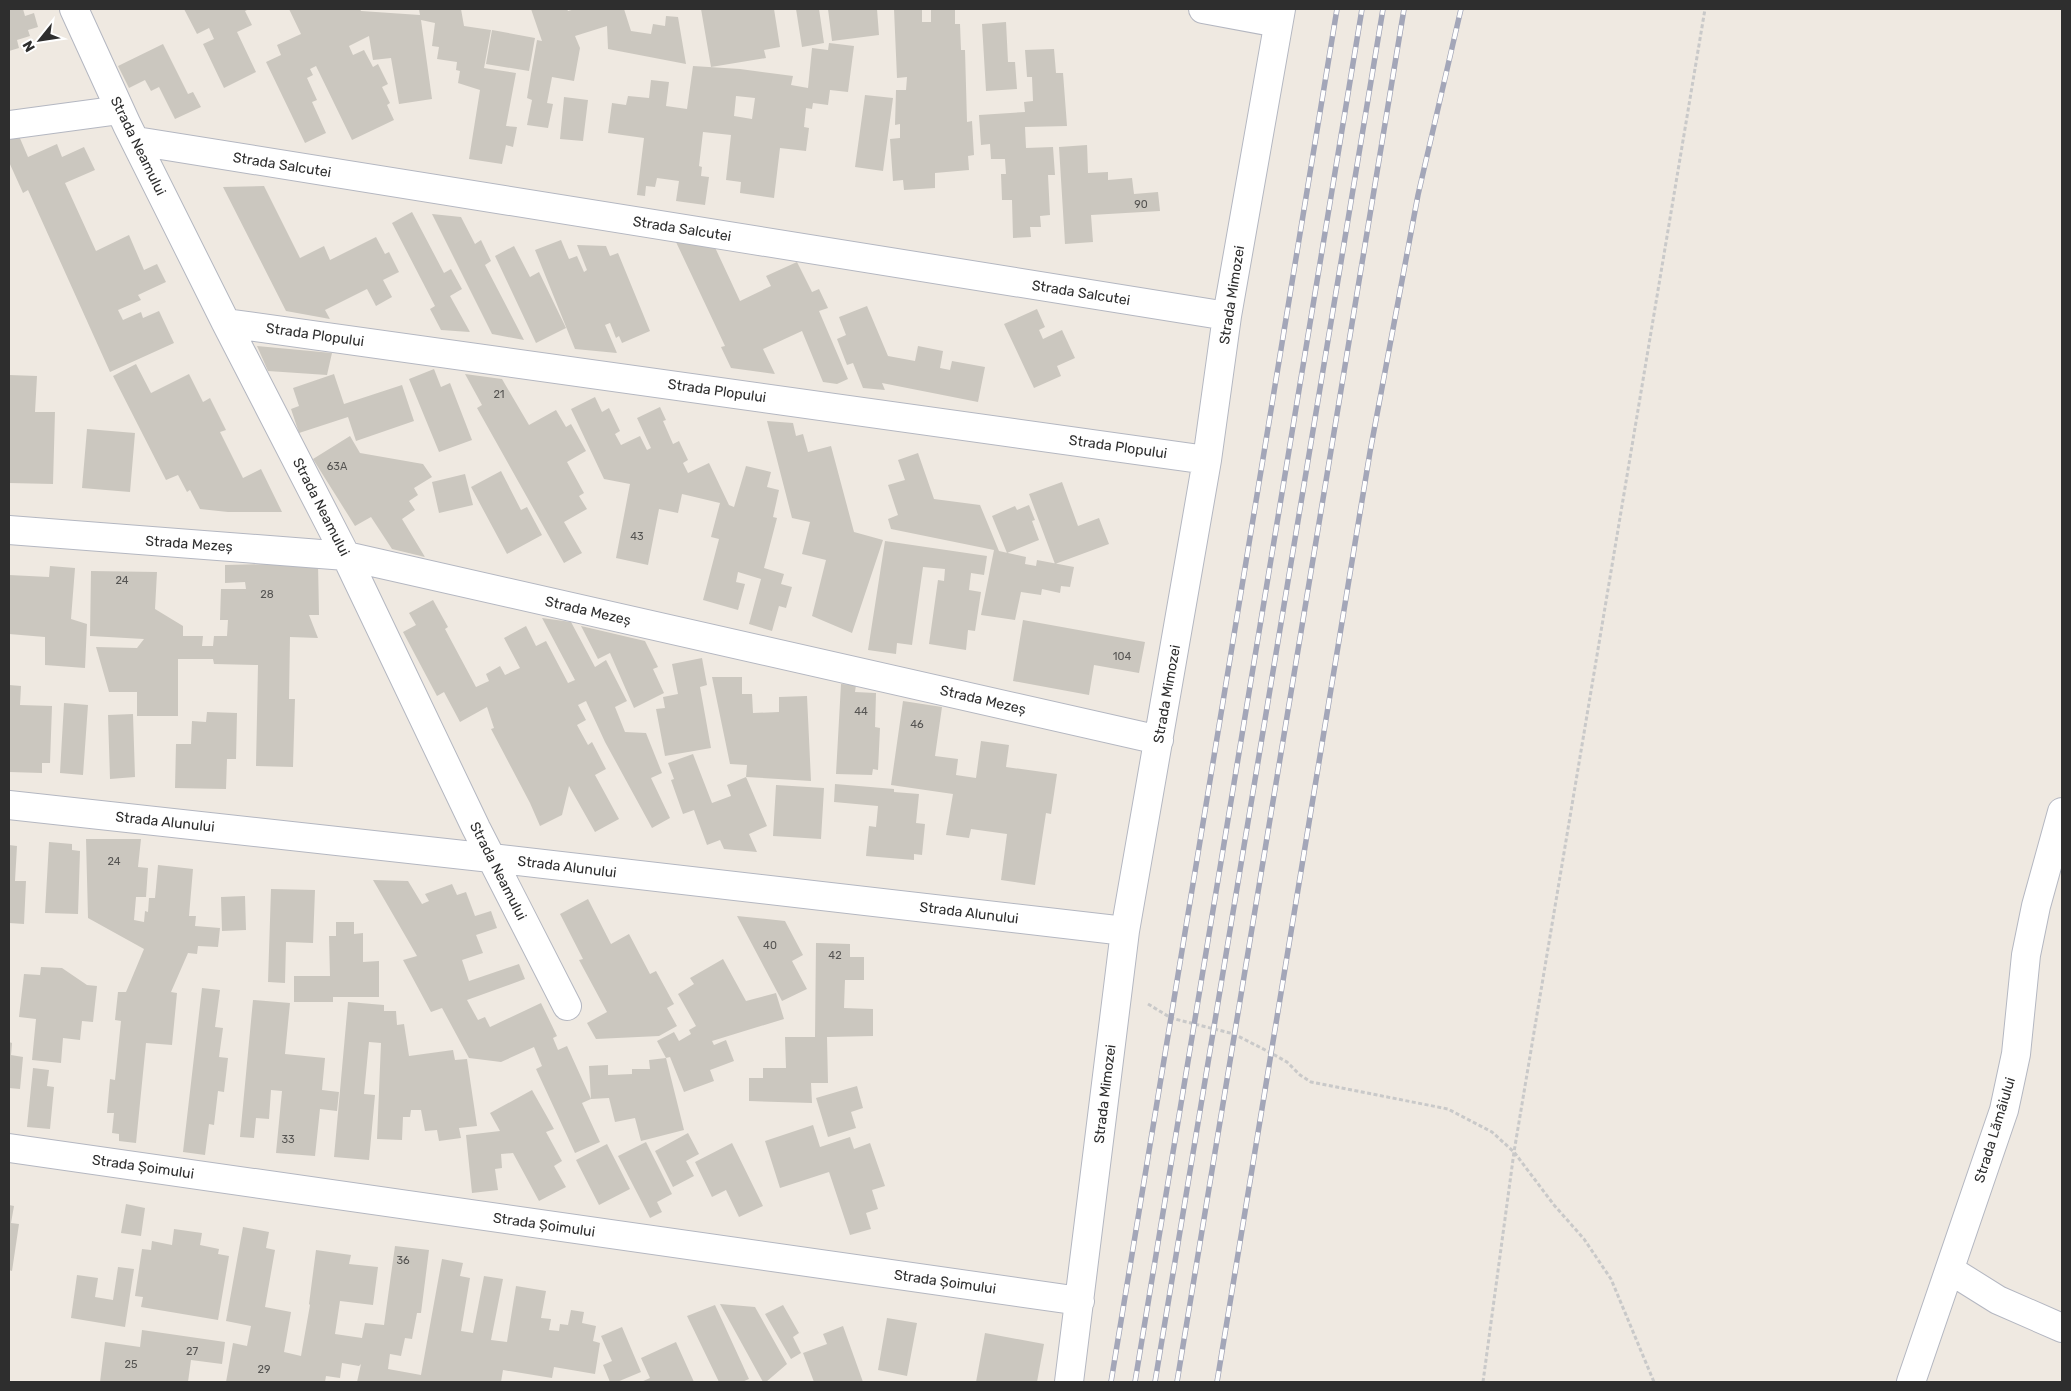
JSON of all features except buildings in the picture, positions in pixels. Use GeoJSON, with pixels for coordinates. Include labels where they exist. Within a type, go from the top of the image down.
{"type":"FeatureCollection","features":[{"type":"Feature","properties":{"kind":"street","name":"Strada Neamului"},"geometry":{"type":"LineString","coordinates":[[74,9],[120,110],[226,323],[346,556],[491,858],[567,1006]]}},
{"type":"Feature","properties":{"kind":"street"},"geometry":{"type":"LineString","coordinates":[[1203,9],[1279,16]]}},
{"type":"Feature","properties":{"kind":"street","name":"Strada Mimozei"},"geometry":{"type":"LineString","coordinates":[[1069,1382],[1125,931],[1207,460],[1227,316],[1279,16]]}},
{"type":"Feature","properties":{"kind":"street"},"geometry":{"type":"LineString","coordinates":[[9,125],[120,110]]}},
{"type":"Feature","properties":{"kind":"street","name":"Strada Salcutei"},"geometry":{"type":"LineString","coordinates":[[136,142],[1227,316]]}},
{"type":"Feature","properties":{"kind":"street","name":"Strada Plopului"},"geometry":{"type":"LineString","coordinates":[[226,323],[1207,460]]}},
{"type":"Feature","properties":{"kind":"street","name":"Strada Mezeș"},"geometry":{"type":"LineString","coordinates":[[9,530],[346,556],[1159,740]]}},
{"type":"Feature","properties":{"kind":"street","name":"Strada Alunului"},"geometry":{"type":"LineString","coordinates":[[9,805],[1125,931]]}},
{"type":"Feature","properties":{"kind":"street","name":"Strada Lămâiului"},"geometry":{"type":"LineString","coordinates":[[1911,1382],[2004,1110],[2016,1054],[2026,955],[2036,906],[2062,812]]}},
{"type":"Feature","properties":{"kind":"street","name":"Strada Șoimului"},"geometry":{"type":"LineString","coordinates":[[9,1148],[1080,1301]]}},
{"type":"Feature","properties":{"kind":"street"},"geometry":{"type":"LineString","coordinates":[[1950,1270],[1998,1300],[2062,1328]]}},
{"type":"Feature","properties":{"kind":"path"},"geometry":{"type":"LineString","coordinates":[[1483,1382],[1514,1152],[1705,9]]}},
{"type":"Feature","properties":{"kind":"path"},"geometry":{"type":"LineString","coordinates":[[1144,1000],[1171,1018],[1234,1034],[1279,1058],[1311,1082],[1448,1109],[1492,1132],[1514,1152],[1554,1205],[1584,1239],[1611,1278],[1654,1382]]}},
{"type":"Feature","properties":{"kind":"railway"},"geometry":{"type":"LineString","coordinates":[[1111,1382],[1337,9]]}},
{"type":"Feature","properties":{"kind":"railway"},"geometry":{"type":"LineString","coordinates":[[1135,1382],[1362,9]]}},
{"type":"Feature","properties":{"kind":"railway"},"geometry":{"type":"LineString","coordinates":[[1155,1382],[1383,9]]}},
{"type":"Feature","properties":{"kind":"railway"},"geometry":{"type":"LineString","coordinates":[[1177,1382],[1404,9]]}},
{"type":"Feature","properties":{"kind":"railway"},"geometry":{"type":"LineString","coordinates":[[1217,1382],[1370,452],[1418,195],[1461,9]]}}]}
